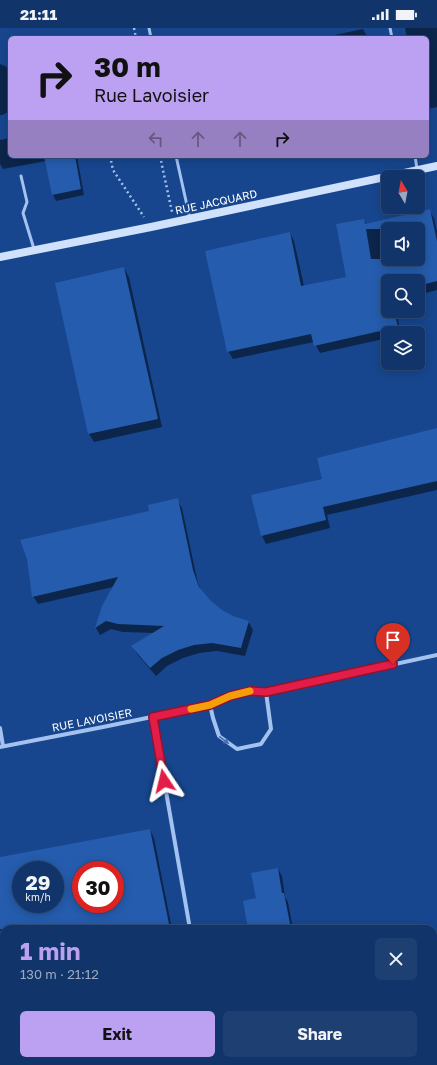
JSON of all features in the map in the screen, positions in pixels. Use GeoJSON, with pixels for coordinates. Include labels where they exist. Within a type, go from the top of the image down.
{"type":"FeatureCollection","features":[{"type":"Feature","properties":{"kind":"street","name":"RUE JACQUARD"},"geometry":{"type":"LineString","coordinates":[[421,170],[437,166]]}},
{"type":"Feature","properties":{"kind":"street","name":"RUE JACQUARD"},"geometry":{"type":"LineString","coordinates":[[0,257],[150,228],[381,179]]}},
{"type":"Feature","properties":{"kind":"street","name":"RUE LAVOISIER"},"geometry":{"type":"LineString","coordinates":[[2,746],[210,705],[230,696],[250,691],[266,692],[437,655]]}},
{"type":"Feature","properties":{"kind":"street"},"geometry":{"type":"LineString","coordinates":[[210,705],[219,736],[237,749],[261,744],[271,729],[266,692]]}},
{"type":"Feature","properties":{"kind":"street"},"geometry":{"type":"LineString","coordinates":[[153,717],[189,925]]}},
{"type":"Feature","properties":{"kind":"street"},"geometry":{"type":"LineString","coordinates":[[0,728],[2,746]]}},
{"type":"Feature","properties":{"kind":"lane"},"geometry":{"type":"LineString","coordinates":[[176,158],[190,219]]}},
{"type":"Feature","properties":{"kind":"lane"},"geometry":{"type":"LineString","coordinates":[[415,158],[417,170]]}},
{"type":"Feature","properties":{"kind":"lane"},"geometry":{"type":"LineString","coordinates":[[21,176],[27,202],[23,213],[34,251]]}},
{"type":"Feature","properties":{"kind":"path"},"geometry":{"type":"LineString","coordinates":[[110,158],[113,170],[150,228]]}},
{"type":"Feature","properties":{"kind":"path"},"geometry":{"type":"LineString","coordinates":[[160,158],[174,222]]}},
{"type":"Feature","properties":{"kind":"building"},"geometry":{"type":"Polygon","coordinates":[[[44,158],[75,158],[81,189],[52,195],[44,158]]]}},
{"type":"Feature","properties":{"kind":"building"},"geometry":{"type":"Polygon","coordinates":[[[430,209],[437,241],[437,281],[425,284],[425,274],[381,274],[381,318],[396,318],[398,326],[381,326],[381,331],[314,346],[311,334],[227,352],[205,251],[290,232],[301,286],[346,277],[336,224],[364,219],[365,224],[408,214],[425,214],[425,210],[430,209]]]}},
{"type":"Feature","properties":{"kind":"building"},"geometry":{"type":"Polygon","coordinates":[[[124,267],[158,419],[88,434],[55,283],[124,267]]]}},
{"type":"Feature","properties":{"kind":"building"},"geometry":{"type":"Polygon","coordinates":[[[437,428],[437,481],[323,507],[326,520],[261,536],[251,495],[322,479],[317,458],[437,428]]]}},
{"type":"Feature","properties":{"kind":"building"},"geometry":{"type":"Polygon","coordinates":[[[178,498],[193,570],[199,587],[210,600],[222,610],[233,616],[249,621],[241,648],[212,643],[194,645],[178,650],[162,658],[150,668],[131,646],[164,626],[118,624],[106,621],[95,628],[102,606],[118,577],[32,597],[27,559],[20,540],[149,511],[148,505],[178,498]]]}},
{"type":"Feature","properties":{"kind":"building"},"geometry":{"type":"Polygon","coordinates":[[[150,829],[169,925],[0,925],[0,857],[150,829]]]}},
{"type":"Feature","properties":{"kind":"building"},"geometry":{"type":"Polygon","coordinates":[[[278,868],[282,893],[284,893],[290,925],[247,925],[243,901],[256,898],[251,873],[278,868]]]}},
{"type":"Feature","properties":{"kind":"slow traffic"},"geometry":{"type":"LineString","coordinates":[[191,709],[210,705],[230,696],[250,691]]}},
{"type":"Feature","properties":{"kind":"route"},"geometry":{"type":"LineString","coordinates":[[164,781],[153,717],[210,705],[230,696],[250,691],[266,692],[393,664]]}}]}
